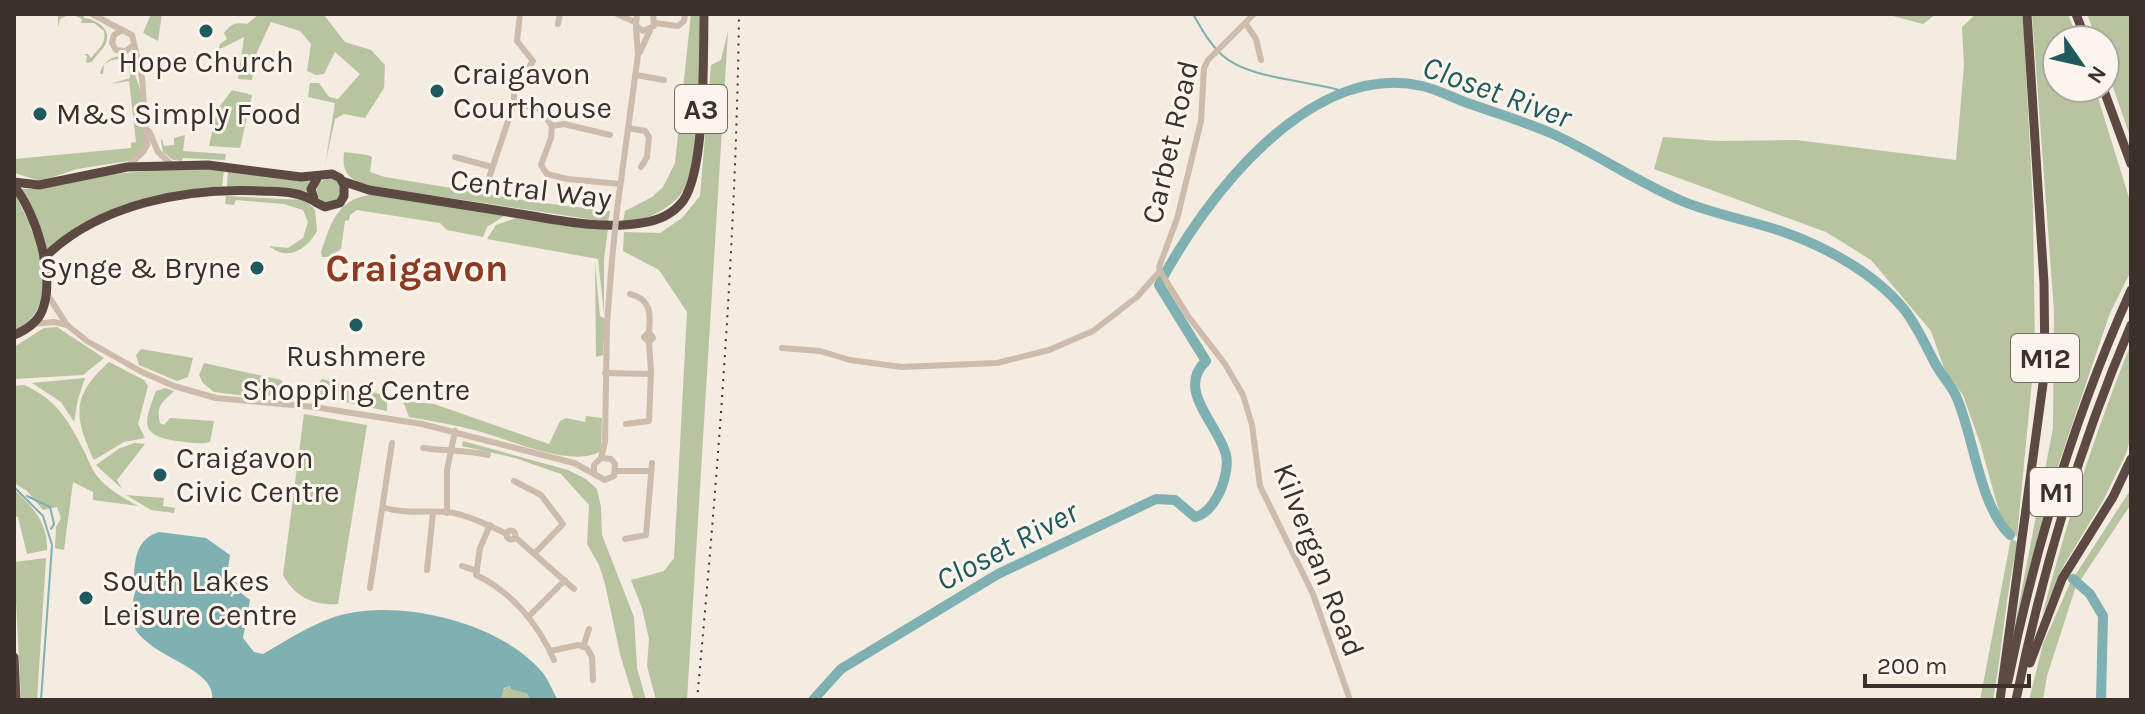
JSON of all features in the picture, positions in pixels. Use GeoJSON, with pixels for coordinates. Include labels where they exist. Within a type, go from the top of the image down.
{"type":"FeatureCollection","features":[{"type":"Feature","properties":{"kind":"highway","name":"Central Way"},"geometry":{"type":"LineString","coordinates":[[342,181],[369,190],[549,218],[625,225],[665,216],[682,202],[694,179],[703,76],[704,14]]}},
{"type":"Feature","properties":{"kind":"highway","name":"M12"},"geometry":{"type":"LineString","coordinates":[[2002,700],[2045,369],[2044,283],[2027,14]]}},
{"type":"Feature","properties":{"kind":"highway"},"geometry":{"type":"LineString","coordinates":[[2109,104],[2131,164]]}},
{"type":"Feature","properties":{"kind":"highway","name":"A3"},"geometry":{"type":"LineString","coordinates":[[14,184],[39,185],[127,167],[171,164],[224,166],[301,177],[332,174],[342,181]]}},
{"type":"Feature","properties":{"kind":"highway"},"geometry":{"type":"LineString","coordinates":[[315,202],[311,189],[318,177]]}},
{"type":"Feature","properties":{"kind":"highway"},"geometry":{"type":"LineString","coordinates":[[342,181],[345,189],[342,200]]}},
{"type":"Feature","properties":{"kind":"highway","name":"A3"},"geometry":{"type":"LineString","coordinates":[[14,184],[32,216],[44,258],[46,291],[42,311],[21,332]]}},
{"type":"Feature","properties":{"kind":"highway","name":"A3"},"geometry":{"type":"LineString","coordinates":[[44,258],[70,236],[101,220],[167,198],[238,190],[298,194],[331,207],[342,200]]}},
{"type":"Feature","properties":{"kind":"highway","name":"Central Way"},"geometry":{"type":"LineString","coordinates":[[342,200],[369,190]]}},
{"type":"Feature","properties":{"kind":"highway","name":"M1"},"geometry":{"type":"LineString","coordinates":[[2002,700],[2042,536],[2085,403],[2131,290]]}},
{"type":"Feature","properties":{"kind":"highway","name":"M1"},"geometry":{"type":"LineString","coordinates":[[2017,700],[2048,564],[2078,464],[2105,386],[2131,325]]}},
{"type":"Feature","properties":{"kind":"highway"},"geometry":{"type":"LineString","coordinates":[[2017,700],[2062,579],[2113,497],[2131,459]]}},
{"type":"Feature","properties":{"kind":"highway"},"geometry":{"type":"LineString","coordinates":[[14,657],[16,700]]}},
{"type":"Feature","properties":{"kind":"street"},"geometry":{"type":"LineString","coordinates":[[92,14],[132,35],[147,125],[147,145],[127,167]]}},
{"type":"Feature","properties":{"kind":"street"},"geometry":{"type":"LineString","coordinates":[[489,178],[514,103],[514,90],[533,61],[517,41],[520,14]]}},
{"type":"Feature","properties":{"kind":"street"},"geometry":{"type":"LineString","coordinates":[[617,14],[636,18]]}},
{"type":"Feature","properties":{"kind":"street"},"geometry":{"type":"LineString","coordinates":[[638,55],[654,16],[678,26],[684,21],[685,14]]}},
{"type":"Feature","properties":{"kind":"street","name":"Carbet Road"},"geometry":{"type":"LineString","coordinates":[[782,348],[820,351],[850,360],[902,367],[997,363],[1049,350],[1093,331],[1137,297],[1160,272],[1159,267],[1177,219],[1201,121],[1204,68],[1217,49],[1254,14]]}},
{"type":"Feature","properties":{"kind":"street"},"geometry":{"type":"LineString","coordinates":[[558,24],[562,15]]}},
{"type":"Feature","properties":{"kind":"street"},"geometry":{"type":"LineString","coordinates":[[636,18],[640,30],[650,30]]}},
{"type":"Feature","properties":{"kind":"street"},"geometry":{"type":"LineString","coordinates":[[46,291],[54,309],[67,325],[102,350],[174,386],[216,398],[327,409],[455,431],[574,463],[605,480],[614,476],[615,464],[605,442],[605,370],[617,210],[638,55],[636,18]]}},
{"type":"Feature","properties":{"kind":"street"},"geometry":{"type":"LineString","coordinates":[[109,23],[114,35],[114,47],[138,63]]}},
{"type":"Feature","properties":{"kind":"street"},"geometry":{"type":"LineString","coordinates":[[1246,24],[1256,39],[1261,57],[1252,57]]}},
{"type":"Feature","properties":{"kind":"street"},"geometry":{"type":"LineString","coordinates":[[114,35],[122,30]]}},
{"type":"Feature","properties":{"kind":"street"},"geometry":{"type":"LineString","coordinates":[[123,52],[132,46]]}},
{"type":"Feature","properties":{"kind":"street"},"geometry":{"type":"LineString","coordinates":[[636,75],[664,80]]}},
{"type":"Feature","properties":{"kind":"street"},"geometry":{"type":"LineString","coordinates":[[514,103],[540,109],[552,126],[541,165],[547,174],[620,184]]}},
{"type":"Feature","properties":{"kind":"street"},"geometry":{"type":"LineString","coordinates":[[552,126],[564,124],[610,135]]}},
{"type":"Feature","properties":{"kind":"street"},"geometry":{"type":"LineString","coordinates":[[147,125],[158,152],[171,164]]}},
{"type":"Feature","properties":{"kind":"street"},"geometry":{"type":"LineString","coordinates":[[628,128],[642,130],[649,137],[647,157],[641,167]]}},
{"type":"Feature","properties":{"kind":"street"},"geometry":{"type":"LineString","coordinates":[[455,157],[492,167]]}},
{"type":"Feature","properties":{"kind":"street","name":"Kilvergan Road"},"geometry":{"type":"LineString","coordinates":[[1160,272],[1188,316],[1225,364],[1243,395],[1252,425],[1260,486],[1313,594],[1350,700]]}},
{"type":"Feature","properties":{"kind":"street"},"geometry":{"type":"LineString","coordinates":[[626,424],[649,421],[651,374],[649,342],[644,337],[649,332],[649,308],[644,299],[630,294]]}},
{"type":"Feature","properties":{"kind":"street"},"geometry":{"type":"LineString","coordinates":[[21,332],[54,322],[67,325]]}},
{"type":"Feature","properties":{"kind":"street"},"geometry":{"type":"LineString","coordinates":[[605,370],[651,374]]}},
{"type":"Feature","properties":{"kind":"street"},"geometry":{"type":"LineString","coordinates":[[447,513],[447,470],[455,431]]}},
{"type":"Feature","properties":{"kind":"street"},"geometry":{"type":"LineString","coordinates":[[370,588],[385,508],[392,441]]}},
{"type":"Feature","properties":{"kind":"street"},"geometry":{"type":"LineString","coordinates":[[594,472],[605,442]]}},
{"type":"Feature","properties":{"kind":"street"},"geometry":{"type":"LineString","coordinates":[[428,451],[467,450],[488,455]]}},
{"type":"Feature","properties":{"kind":"street"},"geometry":{"type":"LineString","coordinates":[[574,463],[611,459]]}},
{"type":"Feature","properties":{"kind":"street"},"geometry":{"type":"LineString","coordinates":[[625,539],[646,535],[652,463]]}},
{"type":"Feature","properties":{"kind":"street"},"geometry":{"type":"LineString","coordinates":[[616,471],[651,471]]}},
{"type":"Feature","properties":{"kind":"street"},"geometry":{"type":"LineString","coordinates":[[512,480],[541,495],[563,524],[535,553]]}},
{"type":"Feature","properties":{"kind":"street"},"geometry":{"type":"LineString","coordinates":[[385,508],[402,513],[447,513],[490,525],[507,534],[510,540],[515,537],[574,589]]}},
{"type":"Feature","properties":{"kind":"street"},"geometry":{"type":"LineString","coordinates":[[427,570],[433,513]]}},
{"type":"Feature","properties":{"kind":"street"},"geometry":{"type":"LineString","coordinates":[[490,525],[480,548],[476,575],[487,580],[529,616],[554,660]]}},
{"type":"Feature","properties":{"kind":"street"},"geometry":{"type":"LineString","coordinates":[[462,566],[477,571]]}},
{"type":"Feature","properties":{"kind":"street"},"geometry":{"type":"LineString","coordinates":[[529,616],[565,580]]}},
{"type":"Feature","properties":{"kind":"street"},"geometry":{"type":"LineString","coordinates":[[583,647],[589,629]]}},
{"type":"Feature","properties":{"kind":"street"},"geometry":{"type":"LineString","coordinates":[[551,651],[578,645],[587,648],[592,657],[591,677]]}},
{"type":"Feature","properties":{"kind":"green space"},"geometry":{"type":"Polygon","coordinates":[[[58,14],[71,14],[60,19],[58,28],[58,14]]]}},
{"type":"Feature","properties":{"kind":"green space"},"geometry":{"type":"Polygon","coordinates":[[[71,14],[84,14],[84,18],[98,23],[107,34],[105,45],[92,62],[86,63],[87,56],[84,54],[91,58],[99,49],[104,40],[104,31],[94,23],[81,23],[82,19],[71,14]]]}},
{"type":"Feature","properties":{"kind":"green space"},"geometry":{"type":"Polygon","coordinates":[[[151,14],[162,14],[158,41],[143,33],[151,14]]]}},
{"type":"Feature","properties":{"kind":"green space"},"geometry":{"type":"Polygon","coordinates":[[[259,14],[324,15],[345,42],[371,50],[385,65],[384,88],[365,118],[344,114],[335,119],[325,165],[335,103],[308,97],[310,83],[319,83],[329,97],[338,99],[360,74],[335,52],[324,74],[307,71],[311,44],[300,31],[271,22],[257,52],[252,80],[238,79],[244,37],[218,50],[227,39],[224,33],[229,28],[247,24],[259,14]]]}},
{"type":"Feature","properties":{"kind":"green space"},"geometry":{"type":"Polygon","coordinates":[[[691,14],[699,14],[699,104],[691,173],[686,187],[667,207],[650,216],[623,222],[625,211],[652,197],[663,187],[675,163],[691,14]]]}},
{"type":"Feature","properties":{"kind":"green space"},"geometry":{"type":"Polygon","coordinates":[[[1885,14],[1936,14],[1923,24],[1885,14]]]}},
{"type":"Feature","properties":{"kind":"green space"},"geometry":{"type":"Polygon","coordinates":[[[1976,14],[2023,14],[2033,206],[2035,350],[2017,537],[2002,522],[1963,395],[1945,371],[1931,331],[1871,260],[1826,232],[1654,169],[1663,137],[1718,141],[1796,140],[1956,160],[1964,65],[1962,27],[1976,14]]]}},
{"type":"Feature","properties":{"kind":"green space"},"geometry":{"type":"Polygon","coordinates":[[[2032,14],[2068,14],[2072,24],[2041,24],[2041,104],[2100,104],[2131,204],[2131,271],[2110,313],[2058,466],[2012,640],[2053,428],[2054,311],[2032,14]]]}},
{"type":"Feature","properties":{"kind":"green space"},"geometry":{"type":"Polygon","coordinates":[[[2087,14],[2131,14],[2131,139],[2119,104],[2121,24],[2091,24],[2087,14]]]}},
{"type":"Feature","properties":{"kind":"green space"},"geometry":{"type":"Polygon","coordinates":[[[728,31],[687,700],[656,700],[647,666],[649,639],[631,580],[664,571],[674,558],[687,312],[659,270],[623,251],[624,232],[660,233],[682,218],[700,196],[711,65],[721,60],[728,31]]]}},
{"type":"Feature","properties":{"kind":"green space"},"geometry":{"type":"Polygon","coordinates":[[[120,56],[125,59],[109,61],[104,65],[103,74],[100,74],[104,64],[113,58],[120,56]]]}},
{"type":"Feature","properties":{"kind":"green space"},"geometry":{"type":"Polygon","coordinates":[[[129,65],[142,98],[146,128],[143,150],[135,160],[77,169],[41,181],[14,173],[14,159],[131,148],[131,143],[136,142],[129,81],[110,84],[130,78],[129,65]]]}},
{"type":"Feature","properties":{"kind":"green space"},"geometry":{"type":"Polygon","coordinates":[[[232,90],[252,95],[240,148],[209,146],[217,110],[232,90]]]}},
{"type":"Feature","properties":{"kind":"green space"},"geometry":{"type":"Polygon","coordinates":[[[185,135],[183,151],[226,154],[225,160],[173,160],[163,152],[162,139],[164,146],[174,145],[174,138],[185,135]]]}},
{"type":"Feature","properties":{"kind":"green space"},"geometry":{"type":"Polygon","coordinates":[[[344,152],[372,157],[370,172],[385,177],[610,211],[608,222],[365,185],[347,173],[344,152]]]}},
{"type":"Feature","properties":{"kind":"green space"},"geometry":{"type":"Polygon","coordinates":[[[181,168],[224,170],[222,186],[137,201],[47,252],[36,216],[21,189],[39,189],[113,174],[181,168]]]}},
{"type":"Feature","properties":{"kind":"green space"},"geometry":{"type":"Polygon","coordinates":[[[228,170],[311,181],[308,192],[227,186],[228,170]]]}},
{"type":"Feature","properties":{"kind":"green space"},"geometry":{"type":"Polygon","coordinates":[[[324,179],[334,179],[341,186],[341,196],[334,203],[324,203],[317,196],[317,186],[324,179]]]}},
{"type":"Feature","properties":{"kind":"green space"},"geometry":{"type":"Polygon","coordinates":[[[14,193],[37,246],[43,286],[39,305],[30,319],[14,330],[14,193]]]}},
{"type":"Feature","properties":{"kind":"green space"},"geometry":{"type":"Polygon","coordinates":[[[377,194],[504,216],[487,227],[483,237],[447,230],[440,223],[357,210],[345,221],[341,249],[329,257],[322,257],[325,240],[338,212],[353,200],[377,194]]]}},
{"type":"Feature","properties":{"kind":"green space"},"geometry":{"type":"Polygon","coordinates":[[[226,196],[306,200],[315,210],[317,231],[308,243],[296,251],[276,251],[269,246],[288,248],[303,238],[308,222],[303,210],[284,204],[236,200],[234,205],[225,204],[226,196]]]}},
{"type":"Feature","properties":{"kind":"green space"},"geometry":{"type":"Polygon","coordinates":[[[519,217],[608,229],[604,259],[604,314],[598,259],[487,239],[496,225],[519,217]]]}},
{"type":"Feature","properties":{"kind":"green space"},"geometry":{"type":"Polygon","coordinates":[[[595,263],[600,316],[605,319],[603,355],[596,357],[595,263]]]}},
{"type":"Feature","properties":{"kind":"green space"},"geometry":{"type":"Polygon","coordinates":[[[57,327],[104,358],[83,375],[14,379],[14,347],[44,328],[57,327]]]}},
{"type":"Feature","properties":{"kind":"green space"},"geometry":{"type":"Polygon","coordinates":[[[2131,344],[2131,436],[2126,454],[2103,501],[2064,565],[2042,616],[2082,478],[2131,344]]]}},
{"type":"Feature","properties":{"kind":"green space"},"geometry":{"type":"Polygon","coordinates":[[[141,349],[193,358],[188,377],[177,381],[139,365],[136,355],[141,349]]]}},
{"type":"Feature","properties":{"kind":"green space"},"geometry":{"type":"Polygon","coordinates":[[[109,362],[144,380],[148,386],[138,424],[145,438],[124,442],[94,460],[83,431],[80,407],[88,385],[109,362]]]}},
{"type":"Feature","properties":{"kind":"green space"},"geometry":{"type":"Polygon","coordinates":[[[204,363],[281,380],[286,387],[275,395],[255,397],[214,392],[199,375],[204,363]]]}},
{"type":"Feature","properties":{"kind":"green space"},"geometry":{"type":"Polygon","coordinates":[[[85,378],[74,422],[61,402],[32,383],[85,378]]]}},
{"type":"Feature","properties":{"kind":"green space"},"geometry":{"type":"Polygon","coordinates":[[[322,379],[387,396],[387,411],[316,396],[316,387],[322,379]]]}},
{"type":"Feature","properties":{"kind":"green space"},"geometry":{"type":"Polygon","coordinates":[[[24,385],[45,397],[61,413],[101,481],[138,506],[93,500],[93,492],[73,482],[64,550],[55,548],[56,527],[61,518],[57,507],[43,510],[27,491],[14,483],[14,386],[24,385]]]}},
{"type":"Feature","properties":{"kind":"green space"},"geometry":{"type":"Polygon","coordinates":[[[165,388],[174,391],[160,408],[160,423],[164,425],[170,418],[214,421],[210,442],[177,441],[150,431],[147,419],[152,402],[156,391],[165,388]]]}},
{"type":"Feature","properties":{"kind":"green space"},"geometry":{"type":"Polygon","coordinates":[[[403,401],[434,404],[549,444],[560,421],[566,418],[585,422],[586,416],[602,418],[601,451],[574,457],[540,451],[478,431],[409,417],[403,401]]]}},
{"type":"Feature","properties":{"kind":"green space"},"geometry":{"type":"Polygon","coordinates":[[[304,414],[367,425],[338,604],[313,602],[293,589],[283,575],[304,414]]]}},
{"type":"Feature","properties":{"kind":"green space"},"geometry":{"type":"Polygon","coordinates":[[[463,441],[568,470],[597,489],[602,535],[634,617],[637,668],[646,700],[634,700],[620,654],[605,584],[587,544],[589,505],[561,474],[515,458],[462,446],[463,441]]]}},
{"type":"Feature","properties":{"kind":"green space"},"geometry":{"type":"Polygon","coordinates":[[[135,443],[145,444],[117,480],[122,489],[96,465],[120,448],[135,443]]]}},
{"type":"Feature","properties":{"kind":"green space"},"geometry":{"type":"Polygon","coordinates":[[[2131,489],[2131,504],[2080,581],[2074,577],[2131,489]]]}},
{"type":"Feature","properties":{"kind":"green space"},"geometry":{"type":"Polygon","coordinates":[[[14,490],[38,516],[45,532],[47,550],[27,554],[18,517],[14,516],[14,490]]]}},
{"type":"Feature","properties":{"kind":"green space"},"geometry":{"type":"Polygon","coordinates":[[[126,495],[164,498],[163,506],[175,508],[174,513],[151,510],[126,495]]]}},
{"type":"Feature","properties":{"kind":"green space"},"geometry":{"type":"Polygon","coordinates":[[[2011,538],[2018,543],[1993,700],[1980,700],[2011,538]]]}},
{"type":"Feature","properties":{"kind":"green space"},"geometry":{"type":"Polygon","coordinates":[[[46,558],[37,700],[21,700],[14,562],[46,558]]]}},
{"type":"Feature","properties":{"kind":"green space"},"geometry":{"type":"Polygon","coordinates":[[[2070,583],[2076,586],[2047,676],[2043,700],[2029,700],[2043,644],[2070,583]]]}},
{"type":"Feature","properties":{"kind":"green space"},"geometry":{"type":"Polygon","coordinates":[[[507,686],[524,691],[531,700],[500,700],[507,686]]]}},
{"type":"Feature","properties":{"kind":"water"},"geometry":{"type":"Polygon","coordinates":[[[159,532],[206,538],[230,555],[227,575],[238,584],[230,596],[237,590],[250,600],[243,638],[254,652],[263,654],[313,626],[345,614],[396,610],[424,614],[479,629],[504,641],[543,673],[558,700],[531,700],[526,693],[510,686],[504,688],[500,700],[212,700],[211,688],[203,678],[147,642],[131,618],[136,586],[148,588],[150,585],[134,577],[137,556],[146,539],[159,532]]]}},
{"type":"Feature","properties":{"kind":"waterway"},"geometry":{"type":"LineString","coordinates":[[1193,14],[1213,46],[1234,63],[1264,75],[1346,92]]}},
{"type":"Feature","properties":{"kind":"waterway","name":"Closet River"},"geometry":{"type":"LineString","coordinates":[[813,700],[841,669],[998,574],[1156,499],[1175,500],[1195,517],[1208,510],[1221,488],[1227,460],[1197,396],[1195,384],[1198,372],[1206,361],[1159,285],[1203,214],[1232,177],[1265,144],[1301,115],[1340,94],[1380,84],[1427,87],[1542,129],[1682,201],[1797,237],[1831,252],[1863,272],[1891,295],[1908,315],[1954,392],[1991,506],[2010,535]]}},
{"type":"Feature","properties":{"kind":"waterway"},"geometry":{"type":"LineString","coordinates":[[14,487],[43,516],[52,545],[41,700]]}},
{"type":"Feature","properties":{"kind":"waterway"},"geometry":{"type":"LineString","coordinates":[[27,496],[50,507],[54,524],[51,529]]}},
{"type":"Feature","properties":{"kind":"waterway"},"geometry":{"type":"LineString","coordinates":[[2073,579],[2090,594],[2103,616],[2101,700]]}},
{"type":"Feature","properties":{"kind":"railway"},"geometry":{"type":"LineString","coordinates":[[697,700],[725,357],[739,14]]}},
{"type":"Feature","properties":{"kind":"place","name":"Hope Church"},"geometry":{"type":"Point","coordinates":[206,31]}},
{"type":"Feature","properties":{"kind":"place","name":"Craigavon Courthouse"},"geometry":{"type":"Point","coordinates":[437,91]}},
{"type":"Feature","properties":{"kind":"place","name":"M&S Simply Food"},"geometry":{"type":"Point","coordinates":[40,114]}},
{"type":"Feature","properties":{"kind":"place","name":"Synge & Bryne"},"geometry":{"type":"Point","coordinates":[257,268]}},
{"type":"Feature","properties":{"kind":"place","name":"Rushmere Shopping Centre"},"geometry":{"type":"Point","coordinates":[356,325]}},
{"type":"Feature","properties":{"kind":"place","name":"Craigavon Civic Centre"},"geometry":{"type":"Point","coordinates":[160,475]}},
{"type":"Feature","properties":{"kind":"place","name":"South Lakes Leisure Centre"},"geometry":{"type":"Point","coordinates":[86,598]}},
{"type":"Feature","properties":{"kind":"district","name":"Craigavon"},"geometry":{"type":"Point","coordinates":[417,268]}}]}
